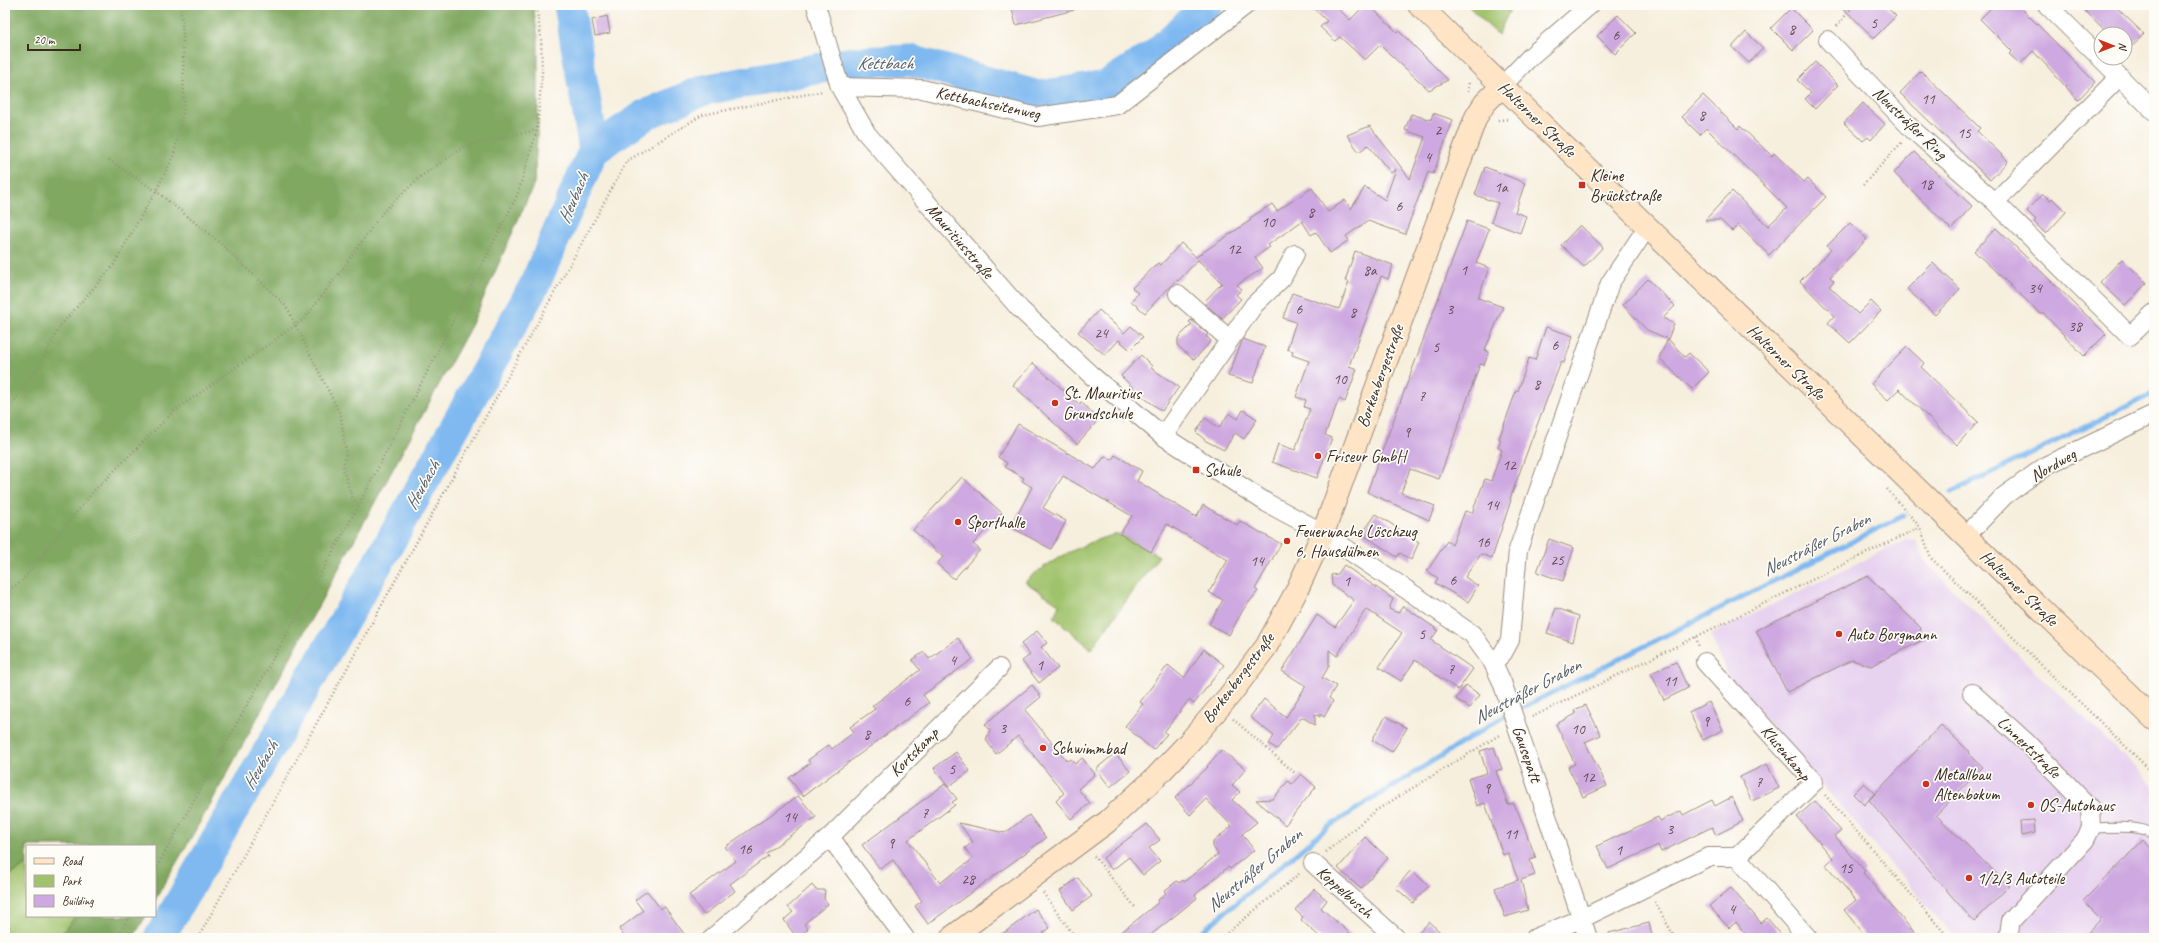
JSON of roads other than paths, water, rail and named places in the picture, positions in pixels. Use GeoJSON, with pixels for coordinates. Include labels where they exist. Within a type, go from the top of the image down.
{"type":"FeatureCollection","features":[{"type":"Feature","properties":{"kind":"street","name":"Mauritiusstraße"},"geometry":{"type":"LineString","coordinates":[[816,5],[838,82],[867,134],[1020,309],[1091,375],[1163,436],[1267,503],[1322,533]]}},
{"type":"Feature","properties":{"kind":"street","name":"Kettbachseitenweg"},"geometry":{"type":"LineString","coordinates":[[838,82],[922,89],[1038,117],[1117,105],[1246,5]]}},
{"type":"Feature","properties":{"kind":"street","name":"Halterner Straße"},"geometry":{"type":"LineString","coordinates":[[1419,5],[1496,92],[1648,226],[1736,314],[2154,719]]}},
{"type":"Feature","properties":{"kind":"street"},"geometry":{"type":"LineString","coordinates":[[1496,92],[1531,56],[1590,5]]}},
{"type":"Feature","properties":{"kind":"street"},"geometry":{"type":"LineString","coordinates":[[2047,5],[2154,111]]}},
{"type":"Feature","properties":{"kind":"street","name":"Neusträßer Ring"},"geometry":{"type":"LineString","coordinates":[[1828,40],[1913,130],[1995,202],[2130,336],[2154,312]]}},
{"type":"Feature","properties":{"kind":"street"},"geometry":{"type":"LineString","coordinates":[[1995,202],[2120,77]]}},
{"type":"Feature","properties":{"kind":"street","name":"Borkenbergestraße"},"geometry":{"type":"LineString","coordinates":[[951,938],[1106,822],[1156,777],[1219,707],[1266,646],[1296,592],[1322,533],[1476,117],[1496,92]]}},
{"type":"Feature","properties":{"kind":"street"},"geometry":{"type":"LineString","coordinates":[[1493,663],[1503,653],[1510,640],[1518,550],[1610,283],[1648,226]]}},
{"type":"Feature","properties":{"kind":"street"},"geometry":{"type":"LineString","coordinates":[[1163,436],[1254,305],[1282,278],[1295,254]]}},
{"type":"Feature","properties":{"kind":"street"},"geometry":{"type":"LineString","coordinates":[[1178,294],[1230,340]]}},
{"type":"Feature","properties":{"kind":"street","name":"Nordweg"},"geometry":{"type":"LineString","coordinates":[[1966,536],[2004,496],[2047,465],[2154,414]]}},
{"type":"Feature","properties":{"kind":"street","name":"Gausepatt"},"geometry":{"type":"LineString","coordinates":[[1322,533],[1472,634],[1493,663],[1517,723],[1583,918],[1588,938]]}},
{"type":"Feature","properties":{"kind":"street","name":"Klusenkamp"},"geometry":{"type":"LineString","coordinates":[[1705,662],[1814,782],[1737,857]]}},
{"type":"Feature","properties":{"kind":"street","name":"Kortskamp"},"geometry":{"type":"LineString","coordinates":[[712,938],[830,837],[998,668]]}},
{"type":"Feature","properties":{"kind":"street","name":"Linnertstraße"},"geometry":{"type":"LineString","coordinates":[[1972,693],[2027,743],[2090,808],[2091,828]]}},
{"type":"Feature","properties":{"kind":"street"},"geometry":{"type":"LineString","coordinates":[[2008,938],[2011,921],[2085,840],[2091,828]]}},
{"type":"Feature","properties":{"kind":"street"},"geometry":{"type":"LineString","coordinates":[[830,837],[905,938]]}},
{"type":"Feature","properties":{"kind":"street"},"geometry":{"type":"LineString","coordinates":[[1535,938],[1583,918],[1708,857],[1737,857],[1808,938]]}},
{"type":"Feature","properties":{"kind":"street","name":"Koppelbusch"},"geometry":{"type":"LineString","coordinates":[[1313,863],[1396,938]]}},
{"type":"Feature","properties":{"kind":"lane"},"geometry":{"type":"LineString","coordinates":[[2091,828],[2131,827],[2147,830],[2154,834]]}},
{"type":"Feature","properties":{"kind":"waterway","name":"Heubach"},"geometry":{"type":"LineString","coordinates":[[159,938],[389,544],[534,286],[594,149],[569,5]]}},
{"type":"Feature","properties":{"kind":"waterway","name":"Kettbach"},"geometry":{"type":"LineString","coordinates":[[594,149],[647,114],[704,90],[853,62],[910,60],[1038,96],[1105,86],[1153,56],[1208,5]]}},
{"type":"Feature","properties":{"kind":"waterway","name":"Neusträßer Graben"},"geometry":{"type":"LineString","coordinates":[[1952,492],[2154,393]]}},
{"type":"Feature","properties":{"kind":"waterway","name":"Neusträßer Graben"},"geometry":{"type":"LineString","coordinates":[[1194,938],[1328,827],[1498,720],[1903,516]]}},
{"type":"Feature","properties":{"kind":"place","name":"Kleine Brückstraße"},"geometry":{"type":"Point","coordinates":[1582,185]}},
{"type":"Feature","properties":{"kind":"place","name":"St. Mauritius Grundschule"},"geometry":{"type":"Point","coordinates":[1055,403]}},
{"type":"Feature","properties":{"kind":"place","name":"Friseur GmbH"},"geometry":{"type":"Point","coordinates":[1318,456]}},
{"type":"Feature","properties":{"kind":"place","name":"Schule"},"geometry":{"type":"Point","coordinates":[1196,470]}},
{"type":"Feature","properties":{"kind":"place","name":"Sporthalle"},"geometry":{"type":"Point","coordinates":[958,522]}},
{"type":"Feature","properties":{"kind":"place","name":"Feuerwache Löschzug 6, Hausdülmen"},"geometry":{"type":"Point","coordinates":[1287,541]}},
{"type":"Feature","properties":{"kind":"place","name":"Auto Borgmann"},"geometry":{"type":"Point","coordinates":[1839,634]}},
{"type":"Feature","properties":{"kind":"place","name":"Schwimmbad"},"geometry":{"type":"Point","coordinates":[1043,748]}},
{"type":"Feature","properties":{"kind":"place","name":"Metallbau Altenbokum"},"geometry":{"type":"Point","coordinates":[1926,784]}},
{"type":"Feature","properties":{"kind":"place","name":"OS-Autohaus"},"geometry":{"type":"Point","coordinates":[2031,805]}},
{"type":"Feature","properties":{"kind":"place","name":"1/2/3 Autoteile"},"geometry":{"type":"Point","coordinates":[1969,878]}}]}
